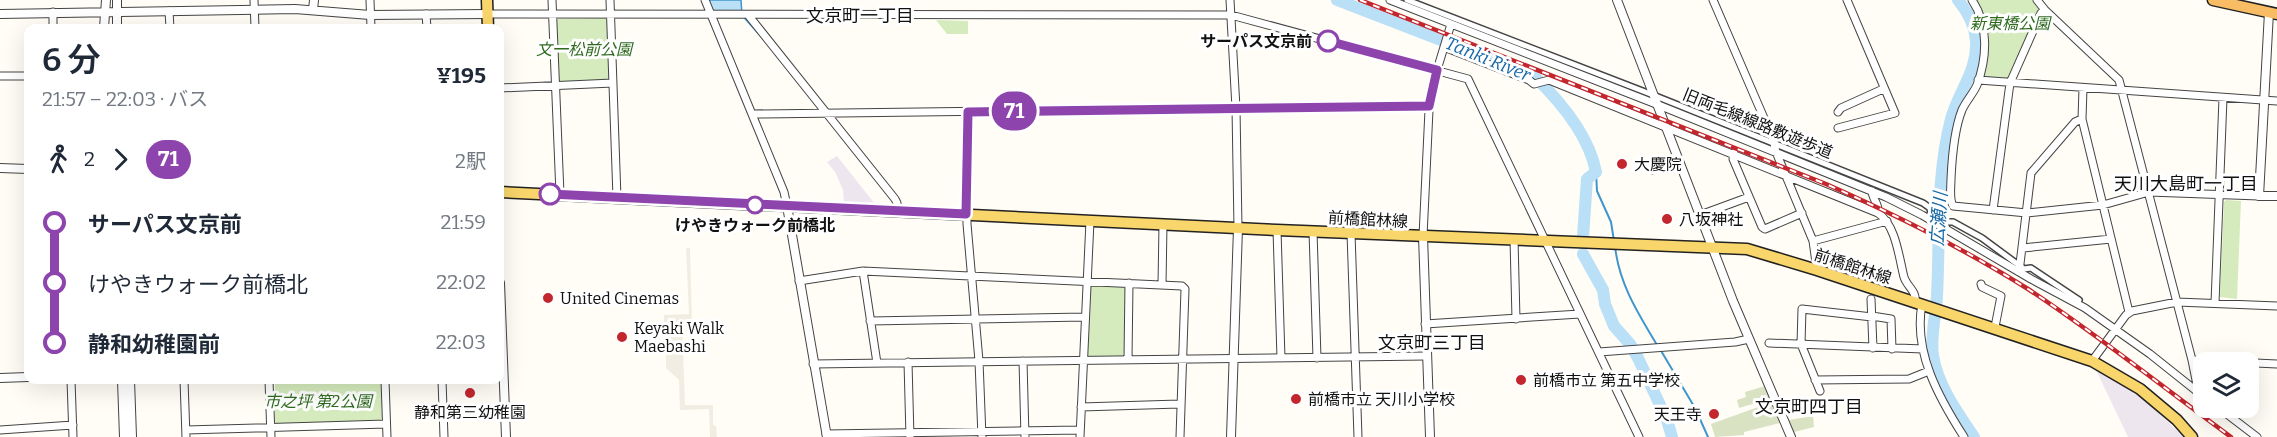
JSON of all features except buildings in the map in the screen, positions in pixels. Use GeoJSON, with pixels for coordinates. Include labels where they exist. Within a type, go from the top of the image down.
{"type":"FeatureCollection","features":[{"type":"Feature","properties":{"kind":"highway"},"geometry":{"type":"LineString","coordinates":[[2213,0],[2273,13]]}},
{"type":"Feature","properties":{"kind":"main road"},"geometry":{"type":"LineString","coordinates":[[487,0],[488,24]]}},
{"type":"Feature","properties":{"kind":"main road","name":"前橋館林線"},"geometry":{"type":"LineString","coordinates":[[504,192],[1277,230],[1752,250],[1995,327],[2092,361],[2140,388],[2177,420],[2192,437]]}},
{"type":"Feature","properties":{"kind":"street"},"geometry":{"type":"LineString","coordinates":[[104,24],[106,0]]}},
{"type":"Feature","properties":{"kind":"street"},"geometry":{"type":"LineString","coordinates":[[117,0],[117,24]]}},
{"type":"Feature","properties":{"kind":"street"},"geometry":{"type":"LineString","coordinates":[[370,0],[371,24]]}},
{"type":"Feature","properties":{"kind":"street"},"geometry":{"type":"LineString","coordinates":[[552,0],[560,195]]}},
{"type":"Feature","properties":{"kind":"street"},"geometry":{"type":"LineString","coordinates":[[610,0],[617,198]]}},
{"type":"Feature","properties":{"kind":"street"},"geometry":{"type":"LineString","coordinates":[[705,0],[784,192],[826,436],[1080,433],[1090,220]]}},
{"type":"Feature","properties":{"kind":"street"},"geometry":{"type":"LineString","coordinates":[[1230,0],[1236,108],[1238,228],[1231,437]]}},
{"type":"Feature","properties":{"kind":"street"},"geometry":{"type":"LineString","coordinates":[[1390,0],[1655,100],[1872,191],[2020,269],[2085,308],[2193,389]]}},
{"type":"Feature","properties":{"kind":"street","name":"旧両毛線線路敷遊歩道"},"geometry":{"type":"LineString","coordinates":[[1407,0],[1655,100],[1923,203],[1930,208],[1931,215],[1945,222],[1953,222],[1982,238],[2020,269],[2031,268],[2079,300]]}},
{"type":"Feature","properties":{"kind":"street"},"geometry":{"type":"LineString","coordinates":[[1617,0],[1678,161],[1791,437]]}},
{"type":"Feature","properties":{"kind":"street"},"geometry":{"type":"LineString","coordinates":[[1713,0],[1813,241],[1817,270]]}},
{"type":"Feature","properties":{"kind":"street"},"geometry":{"type":"LineString","coordinates":[[1838,128],[1895,113],[1847,0]]}},
{"type":"Feature","properties":{"kind":"street"},"geometry":{"type":"LineString","coordinates":[[1972,0],[1983,21],[1985,37],[1978,80],[1963,108],[1952,161],[1951,203],[1956,207],[2027,213],[2103,205],[2149,192],[2277,196]]}},
{"type":"Feature","properties":{"kind":"street"},"geometry":{"type":"LineString","coordinates":[[2037,0],[2118,78],[2193,365]]}},
{"type":"Feature","properties":{"kind":"street"},"geometry":{"type":"LineString","coordinates":[[254,5],[255,24]]}},
{"type":"Feature","properties":{"kind":"street"},"geometry":{"type":"LineString","coordinates":[[0,14],[169,12],[254,5],[313,5],[370,15],[1231,15],[1470,80],[1639,437]]}},
{"type":"Feature","properties":{"kind":"street"},"geometry":{"type":"LineString","coordinates":[[1993,210],[2010,83],[2041,13],[2045,10]]}},
{"type":"Feature","properties":{"kind":"street"},"geometry":{"type":"LineString","coordinates":[[52,12],[53,24]]}},
{"type":"Feature","properties":{"kind":"street"},"geometry":{"type":"LineString","coordinates":[[169,12],[170,24]]}},
{"type":"Feature","properties":{"kind":"street"},"geometry":{"type":"LineString","coordinates":[[2259,196],[2263,100],[2273,13]]}},
{"type":"Feature","properties":{"kind":"street"},"geometry":{"type":"LineString","coordinates":[[426,14],[427,24]]}},
{"type":"Feature","properties":{"kind":"street"},"geometry":{"type":"LineString","coordinates":[[749,16],[894,199],[898,211]]}},
{"type":"Feature","properties":{"kind":"street"},"geometry":{"type":"LineString","coordinates":[[1430,437],[1423,236],[1429,106],[1451,24]]}},
{"type":"Feature","properties":{"kind":"street"},"geometry":{"type":"LineString","coordinates":[[1444,46],[1536,84],[1549,80],[1878,213],[1887,221],[1901,257],[1904,279],[1922,304],[1920,329],[1929,371],[1940,399],[1964,437]]}},
{"type":"Feature","properties":{"kind":"street"},"geometry":{"type":"LineString","coordinates":[[0,76],[24,76]]}},
{"type":"Feature","properties":{"kind":"street"},"geometry":{"type":"LineString","coordinates":[[1978,80],[2277,101]]}},
{"type":"Feature","properties":{"kind":"street"},"geometry":{"type":"LineString","coordinates":[[504,88],[613,83]]}},
{"type":"Feature","properties":{"kind":"street"},"geometry":{"type":"LineString","coordinates":[[2083,88],[2082,119],[2129,312]]}},
{"type":"Feature","properties":{"kind":"street"},"geometry":{"type":"LineString","coordinates":[[1838,112],[1841,108],[1883,89]]}},
{"type":"Feature","properties":{"kind":"street"},"geometry":{"type":"LineString","coordinates":[[2216,303],[2223,98]]}},
{"type":"Feature","properties":{"kind":"street"},"geometry":{"type":"LineString","coordinates":[[752,114],[1429,106]]}},
{"type":"Feature","properties":{"kind":"street"},"geometry":{"type":"LineString","coordinates":[[968,112],[966,214],[979,361],[982,434]]}},
{"type":"Feature","properties":{"kind":"street"},"geometry":{"type":"LineString","coordinates":[[2020,269],[2031,172],[2075,122],[2082,119]]}},
{"type":"Feature","properties":{"kind":"street"},"geometry":{"type":"LineString","coordinates":[[1734,153],[1733,159],[1762,227],[1765,229],[1802,213]]}},
{"type":"Feature","properties":{"kind":"street"},"geometry":{"type":"LineString","coordinates":[[1652,170],[1678,161]]}},
{"type":"Feature","properties":{"kind":"street"},"geometry":{"type":"LineString","coordinates":[[0,168],[24,169]]}},
{"type":"Feature","properties":{"kind":"street"},"geometry":{"type":"LineString","coordinates":[[1872,191],[1872,196],[1879,209],[1878,213]]}},
{"type":"Feature","properties":{"kind":"street"},"geometry":{"type":"LineString","coordinates":[[1700,215],[1749,197]]}},
{"type":"Feature","properties":{"kind":"street"},"geometry":{"type":"LineString","coordinates":[[1813,241],[1887,221]]}},
{"type":"Feature","properties":{"kind":"street"},"geometry":{"type":"LineString","coordinates":[[1162,224],[1162,285]]}},
{"type":"Feature","properties":{"kind":"street"},"geometry":{"type":"LineString","coordinates":[[1277,230],[1281,358]]}},
{"type":"Feature","properties":{"kind":"street"},"geometry":{"type":"LineString","coordinates":[[1313,231],[1317,358]]}},
{"type":"Feature","properties":{"kind":"street"},"geometry":{"type":"LineString","coordinates":[[1352,233],[1358,437]]}},
{"type":"Feature","properties":{"kind":"street"},"geometry":{"type":"LineString","coordinates":[[1514,239],[1516,319]]}},
{"type":"Feature","properties":{"kind":"street"},"geometry":{"type":"LineString","coordinates":[[2024,248],[2111,239]]}},
{"type":"Feature","properties":{"kind":"street"},"geometry":{"type":"LineString","coordinates":[[799,281],[863,271],[1182,285],[1184,288],[1179,437]]}},
{"type":"Feature","properties":{"kind":"street"},"geometry":{"type":"LineString","coordinates":[[863,271],[877,363]]}},
{"type":"Feature","properties":{"kind":"street"},"geometry":{"type":"LineString","coordinates":[[1128,359],[1129,283]]}},
{"type":"Feature","properties":{"kind":"street"},"geometry":{"type":"LineString","coordinates":[[1981,284],[1982,287],[2004,297],[1995,327]]}},
{"type":"Feature","properties":{"kind":"street"},"geometry":{"type":"LineString","coordinates":[[1871,298],[1873,348]]}},
{"type":"Feature","properties":{"kind":"street"},"geometry":{"type":"LineString","coordinates":[[2092,361],[2129,312],[2177,302],[2277,306]]}},
{"type":"Feature","properties":{"kind":"street"},"geometry":{"type":"LineString","coordinates":[[1820,391],[1801,344],[1802,309],[1891,319],[1892,349]]}},
{"type":"Feature","properties":{"kind":"street"},"geometry":{"type":"LineString","coordinates":[[1425,324],[1580,314]]}},
{"type":"Feature","properties":{"kind":"street"},"geometry":{"type":"LineString","coordinates":[[870,321],[1084,317]]}},
{"type":"Feature","properties":{"kind":"street"},"geometry":{"type":"LineString","coordinates":[[1599,352],[1749,339]]}},
{"type":"Feature","properties":{"kind":"street"},"geometry":{"type":"LineString","coordinates":[[1770,343],[1923,349]]}},
{"type":"Feature","properties":{"kind":"street"},"geometry":{"type":"LineString","coordinates":[[813,364],[1427,356]]}},
{"type":"Feature","properties":{"kind":"street"},"geometry":{"type":"LineString","coordinates":[[2192,360],[2277,364]]}},
{"type":"Feature","properties":{"kind":"street"},"geometry":{"type":"LineString","coordinates":[[1023,361],[1024,434]]}},
{"type":"Feature","properties":{"kind":"street"},"geometry":{"type":"LineString","coordinates":[[908,362],[910,435]]}},
{"type":"Feature","properties":{"kind":"street"},"geometry":{"type":"LineString","coordinates":[[1815,380],[1909,379],[1929,371]]}},
{"type":"Feature","properties":{"kind":"street"},"geometry":{"type":"LineString","coordinates":[[0,378],[24,377]]}},
{"type":"Feature","properties":{"kind":"street"},"geometry":{"type":"LineString","coordinates":[[71,384],[73,437]]}},
{"type":"Feature","properties":{"kind":"street"},"geometry":{"type":"LineString","coordinates":[[122,384],[124,437]]}},
{"type":"Feature","properties":{"kind":"street"},"geometry":{"type":"LineString","coordinates":[[130,384],[132,437]]}},
{"type":"Feature","properties":{"kind":"street"},"geometry":{"type":"LineString","coordinates":[[184,384],[186,434],[271,427],[386,424]]}},
{"type":"Feature","properties":{"kind":"street"},"geometry":{"type":"LineString","coordinates":[[269,384],[271,437]]}},
{"type":"Feature","properties":{"kind":"street"},"geometry":{"type":"LineString","coordinates":[[385,384],[387,437]]}},
{"type":"Feature","properties":{"kind":"street"},"geometry":{"type":"LineString","coordinates":[[442,384],[444,437]]}},
{"type":"Feature","properties":{"kind":"street"},"geometry":{"type":"LineString","coordinates":[[502,384],[506,437]]}},
{"type":"Feature","properties":{"kind":"street"},"geometry":{"type":"LineString","coordinates":[[1081,407],[1179,404]]}},
{"type":"Feature","properties":{"kind":"street"},"geometry":{"type":"LineString","coordinates":[[2232,418],[2257,437]]}},
{"type":"Feature","properties":{"kind":"street"},"geometry":{"type":"LineString","coordinates":[[0,430],[73,425]]}},
{"type":"Feature","properties":{"kind":"shaded area"},"geometry":{"type":"Polygon","coordinates":[[[837,156],[875,204],[844,204],[843,190],[835,172],[827,162],[837,156]]]}},
{"type":"Feature","properties":{"kind":"shaded area"},"geometry":{"type":"Polygon","coordinates":[[[686,248],[690,248],[692,322],[682,323],[685,405],[713,405],[713,425],[716,426],[717,437],[710,437],[709,409],[680,410],[679,380],[666,368],[666,355],[670,355],[672,340],[664,330],[664,315],[689,314],[686,248]]]}},
{"type":"Feature","properties":{"kind":"shaded area"},"geometry":{"type":"Polygon","coordinates":[[[2096,370],[2129,389],[2149,404],[2184,437],[2128,437],[2096,370]]]}},
{"type":"Feature","properties":{"kind":"green space","name":"新東橋公園"},"geometry":{"type":"Polygon","coordinates":[[[1976,0],[2033,0],[2040,9],[2010,78],[2006,81],[1984,78],[1989,34],[1976,0]]]}},
{"type":"Feature","properties":{"kind":"green space","name":"文一松前公園"},"geometry":{"type":"Polygon","coordinates":[[[606,18],[611,77],[608,80],[561,82],[559,80],[556,21],[558,19],[606,18]]]}},
{"type":"Feature","properties":{"kind":"green space"},"geometry":{"type":"Polygon","coordinates":[[[936,20],[968,21],[968,34],[947,34],[936,20]]]}},
{"type":"Feature","properties":{"kind":"green space"},"geometry":{"type":"Polygon","coordinates":[[[2226,200],[2241,201],[2237,299],[2220,297],[2224,202],[2226,200]]]}},
{"type":"Feature","properties":{"kind":"green space"},"geometry":{"type":"Polygon","coordinates":[[[1092,285],[1123,286],[1125,288],[1124,353],[1122,356],[1089,357],[1086,354],[1089,287],[1092,285]]]}},
{"type":"Feature","properties":{"kind":"green space","name":"市之坪 第2公園"},"geometry":{"type":"Polygon","coordinates":[[[275,384],[381,384],[382,418],[379,421],[277,424],[275,422],[275,384]]]}},
{"type":"Feature","properties":{"kind":"green space"},"geometry":{"type":"Polygon","coordinates":[[[1765,386],[1770,399],[1739,408],[1737,400],[1746,397],[1745,392],[1765,386]]]}},
{"type":"Feature","properties":{"kind":"green space"},"geometry":{"type":"Polygon","coordinates":[[[1772,402],[1780,423],[1744,432],[1744,435],[1715,437],[1711,424],[1772,402]]]}},
{"type":"Feature","properties":{"kind":"green space"},"geometry":{"type":"Polygon","coordinates":[[[1813,416],[1814,427],[1794,432],[1789,420],[1813,416]]]}},
{"type":"Feature","properties":{"kind":"water"},"geometry":{"type":"Polygon","coordinates":[[[707,0],[741,0],[742,15],[710,14],[707,0]]]}},
{"type":"Feature","properties":{"kind":"waterway","name":"Tanki River"},"geometry":{"type":"LineString","coordinates":[[1337,0],[1534,76],[1573,120],[1592,158],[1596,172],[1587,179],[1583,237]]}},
{"type":"Feature","properties":{"kind":"waterway","name":"広瀬川"},"geometry":{"type":"LineString","coordinates":[[1958,0],[1973,24],[1976,52],[1971,72],[1951,119],[1946,141],[1932,349],[1939,378],[1974,437]]}},
{"type":"Feature","properties":{"kind":"waterway"},"geometry":{"type":"LineString","coordinates":[[744,17],[766,42]]}},
{"type":"Feature","properties":{"kind":"waterway"},"geometry":{"type":"LineString","coordinates":[[1596,172],[1597,191],[1611,222],[1614,241]]}},
{"type":"Feature","properties":{"kind":"waterway"},"geometry":{"type":"LineString","coordinates":[[1615,246],[1625,286],[1657,345]]}},
{"type":"Feature","properties":{"kind":"waterway","name":"Tanki River"},"geometry":{"type":"LineString","coordinates":[[1583,254],[1603,290],[1605,304],[1614,326],[1630,344],[1638,358],[1667,420],[1672,437]]}},
{"type":"Feature","properties":{"kind":"waterway"},"geometry":{"type":"LineString","coordinates":[[1660,349],[1695,408],[1708,437]]}},
{"type":"Feature","properties":{"kind":"railway"},"geometry":{"type":"LineString","coordinates":[[1360,0],[1826,184],[1904,220],[2028,289],[2231,437]]}},
{"type":"Feature","properties":{"kind":"bus line","name":"71"},"geometry":{"type":"LineString","coordinates":[[550,194],[966,214],[968,112],[1429,106],[1437,70],[1328,41]]}},
{"type":"Feature","properties":{"kind":"place","name":"サーパス文京前"},"geometry":{"type":"Point","coordinates":[1328,41]}},
{"type":"Feature","properties":{"kind":"place","name":"大慶院"},"geometry":{"type":"Point","coordinates":[1622,164]}},
{"type":"Feature","properties":{"kind":"place","name":"けやきウォーク前橋北"},"geometry":{"type":"Point","coordinates":[755,205]}},
{"type":"Feature","properties":{"kind":"place","name":"八坂神社"},"geometry":{"type":"Point","coordinates":[1667,219]}},
{"type":"Feature","properties":{"kind":"place","name":"United Cinemas"},"geometry":{"type":"Point","coordinates":[548,298]}},
{"type":"Feature","properties":{"kind":"place","name":"Keyaki Walk Maebashi"},"geometry":{"type":"Point","coordinates":[622,337]}},
{"type":"Feature","properties":{"kind":"place","name":"前橋市立 第五中学校"},"geometry":{"type":"Point","coordinates":[1521,380]}},
{"type":"Feature","properties":{"kind":"place","name":"静和第三幼稚園"},"geometry":{"type":"Point","coordinates":[470,393]}},
{"type":"Feature","properties":{"kind":"place","name":"前橋市立 天川小学校"},"geometry":{"type":"Point","coordinates":[1296,399]}},
{"type":"Feature","properties":{"kind":"place","name":"天王寺"},"geometry":{"type":"Point","coordinates":[1714,414]}},
{"type":"Feature","properties":{"kind":"district","name":"文京町一丁目"},"geometry":{"type":"Point","coordinates":[860,16]}},
{"type":"Feature","properties":{"kind":"district","name":"天川大島町一丁目"},"geometry":{"type":"Point","coordinates":[2186,184]}},
{"type":"Feature","properties":{"kind":"district","name":"文京町三丁目"},"geometry":{"type":"Point","coordinates":[1432,343]}},
{"type":"Feature","properties":{"kind":"district","name":"文京町四丁目"},"geometry":{"type":"Point","coordinates":[1809,407]}}]}
